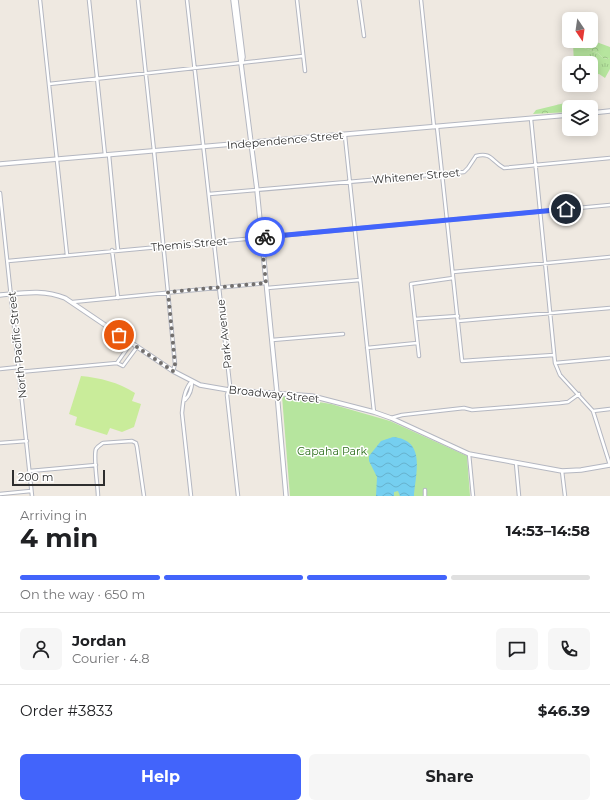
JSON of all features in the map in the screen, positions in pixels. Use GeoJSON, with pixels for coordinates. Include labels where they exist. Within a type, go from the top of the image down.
{"type":"FeatureCollection","features":[{"type":"Feature","properties":{"kind":"street"},"geometry":{"type":"LineString","coordinates":[[40,0],[67,255]]}},
{"type":"Feature","properties":{"kind":"street"},"geometry":{"type":"LineString","coordinates":[[89,0],[118,250]]}},
{"type":"Feature","properties":{"kind":"street"},"geometry":{"type":"LineString","coordinates":[[138,0],[164,246],[175,364],[173,371]]}},
{"type":"Feature","properties":{"kind":"street","name":"Park Avenue"},"geometry":{"type":"LineString","coordinates":[[188,0],[194,68],[230,386],[227,396],[238,496]]}},
{"type":"Feature","properties":{"kind":"street"},"geometry":{"type":"LineString","coordinates":[[233,0],[257,190],[286,496]]}},
{"type":"Feature","properties":{"kind":"street"},"geometry":{"type":"LineString","coordinates":[[236,0],[243,57],[242,63]]}},
{"type":"Feature","properties":{"kind":"street"},"geometry":{"type":"LineString","coordinates":[[297,0],[305,71]]}},
{"type":"Feature","properties":{"kind":"street"},"geometry":{"type":"LineString","coordinates":[[359,0],[364,36]]}},
{"type":"Feature","properties":{"kind":"street"},"geometry":{"type":"LineString","coordinates":[[421,0],[442,174],[462,362],[554,355]]}},
{"type":"Feature","properties":{"kind":"street"},"geometry":{"type":"LineString","coordinates":[[49,84],[303,56]]}},
{"type":"Feature","properties":{"kind":"street"},"geometry":{"type":"LineString","coordinates":[[598,112],[610,111]]}},
{"type":"Feature","properties":{"kind":"street","name":"Independence Street"},"geometry":{"type":"LineString","coordinates":[[0,164],[345,136],[562,116]]}},
{"type":"Feature","properties":{"kind":"street"},"geometry":{"type":"LineString","coordinates":[[532,119],[555,363],[560,375],[593,410],[610,465]]}},
{"type":"Feature","properties":{"kind":"street"},"geometry":{"type":"LineString","coordinates":[[345,136],[351,182],[366,348],[374,412]]}},
{"type":"Feature","properties":{"kind":"street","name":"Whitener Street"},"geometry":{"type":"LineString","coordinates":[[209,194],[464,172],[476,156],[482,154],[488,155],[498,165],[504,168],[610,158]]}},
{"type":"Feature","properties":{"kind":"street","name":"North Pacific Street"},"geometry":{"type":"LineString","coordinates":[[0,193],[32,496]]}},
{"type":"Feature","properties":{"kind":"street","name":"Themis Street"},"geometry":{"type":"LineString","coordinates":[[8,261],[112,250],[214,242],[610,205]]}},
{"type":"Feature","properties":{"kind":"street"},"geometry":{"type":"LineString","coordinates":[[0,238],[4,237]]}},
{"type":"Feature","properties":{"kind":"street"},"geometry":{"type":"LineString","coordinates":[[112,250],[118,298]]}},
{"type":"Feature","properties":{"kind":"street"},"geometry":{"type":"LineString","coordinates":[[453,272],[610,257]]}},
{"type":"Feature","properties":{"kind":"street"},"geometry":{"type":"LineString","coordinates":[[419,356],[411,284],[453,279],[453,272]]}},
{"type":"Feature","properties":{"kind":"street"},"geometry":{"type":"LineString","coordinates":[[267,288],[360,280]]}},
{"type":"Feature","properties":{"kind":"street"},"geometry":{"type":"LineString","coordinates":[[73,302],[266,283]]}},
{"type":"Feature","properties":{"kind":"street","name":"Broadway Street"},"geometry":{"type":"LineString","coordinates":[[0,295],[43,292],[54,293],[73,302],[173,371],[208,387],[228,390],[312,396],[392,418],[469,454],[562,471],[581,470],[610,465]]}},
{"type":"Feature","properties":{"kind":"street"},"geometry":{"type":"LineString","coordinates":[[458,321],[610,308]]}},
{"type":"Feature","properties":{"kind":"street"},"geometry":{"type":"LineString","coordinates":[[416,319],[458,316]]}},
{"type":"Feature","properties":{"kind":"street"},"geometry":{"type":"LineString","coordinates":[[272,340],[343,334]]}},
{"type":"Feature","properties":{"kind":"street"},"geometry":{"type":"LineString","coordinates":[[117,363],[131,343]]}},
{"type":"Feature","properties":{"kind":"street"},"geometry":{"type":"LineString","coordinates":[[366,348],[417,343]]}},
{"type":"Feature","properties":{"kind":"street"},"geometry":{"type":"LineString","coordinates":[[19,372],[117,363],[123,366],[137,347]]}},
{"type":"Feature","properties":{"kind":"street"},"geometry":{"type":"LineString","coordinates":[[555,363],[610,358]]}},
{"type":"Feature","properties":{"kind":"street"},"geometry":{"type":"LineString","coordinates":[[0,369],[19,368]]}},
{"type":"Feature","properties":{"kind":"street"},"geometry":{"type":"LineString","coordinates":[[190,496],[182,413],[185,400],[188,397],[192,387],[192,381]]}},
{"type":"Feature","properties":{"kind":"street"},"geometry":{"type":"LineString","coordinates":[[392,418],[402,415],[464,408],[472,410],[568,402],[578,394]]}},
{"type":"Feature","properties":{"kind":"street"},"geometry":{"type":"LineString","coordinates":[[593,410],[610,409]]}},
{"type":"Feature","properties":{"kind":"street"},"geometry":{"type":"LineString","coordinates":[[0,443],[27,440]]}},
{"type":"Feature","properties":{"kind":"street"},"geometry":{"type":"LineString","coordinates":[[98,496],[95,450],[99,445],[132,441],[136,443],[137,447],[144,496]]}},
{"type":"Feature","properties":{"kind":"street"},"geometry":{"type":"LineString","coordinates":[[469,454],[473,496]]}},
{"type":"Feature","properties":{"kind":"street"},"geometry":{"type":"LineString","coordinates":[[516,462],[519,496]]}},
{"type":"Feature","properties":{"kind":"street"},"geometry":{"type":"LineString","coordinates":[[30,471],[96,465]]}},
{"type":"Feature","properties":{"kind":"street"},"geometry":{"type":"LineString","coordinates":[[562,471],[565,496]]}},
{"type":"Feature","properties":{"kind":"street"},"geometry":{"type":"LineString","coordinates":[[425,490],[425,496]]}},
{"type":"Feature","properties":{"kind":"street"},"geometry":{"type":"LineString","coordinates":[[0,494],[32,491]]}},
{"type":"Feature","properties":{"kind":"green space"},"geometry":{"type":"Polygon","coordinates":[[[598,43],[610,47],[610,59],[603,58],[598,53],[584,48],[598,48],[598,43]]]}},
{"type":"Feature","properties":{"kind":"green space"},"geometry":{"type":"Polygon","coordinates":[[[573,48],[584,48],[598,53],[603,58],[610,59],[610,69],[605,78],[598,74],[598,56],[574,56],[573,48]]]}},
{"type":"Feature","properties":{"kind":"green space"},"geometry":{"type":"Polygon","coordinates":[[[562,104],[562,112],[533,114],[536,110],[562,104]]]}},
{"type":"Feature","properties":{"kind":"green space"},"geometry":{"type":"Polygon","coordinates":[[[81,376],[109,381],[135,393],[132,401],[141,404],[134,427],[122,432],[110,428],[107,435],[75,425],[77,417],[69,414],[81,376]]]}},
{"type":"Feature","properties":{"kind":"green space","name":"Capaha Park"},"geometry":{"type":"Polygon","coordinates":[[[282,396],[331,404],[390,421],[467,456],[470,496],[290,496],[282,396]]]}},
{"type":"Feature","properties":{"kind":"water"},"geometry":{"type":"Polygon","coordinates":[[[393,437],[403,439],[410,444],[415,451],[417,468],[414,496],[400,496],[398,491],[394,492],[394,496],[376,496],[377,477],[369,461],[369,456],[381,441],[393,437]]]}},
{"type":"Feature","properties":{"kind":"way so far"},"geometry":{"type":"LineString","coordinates":[[119,335],[173,371],[175,364],[168,292],[266,283],[261,237],[265,237]]}},
{"type":"Feature","properties":{"kind":"route"},"geometry":{"type":"LineString","coordinates":[[265,237],[566,209]]}}]}
